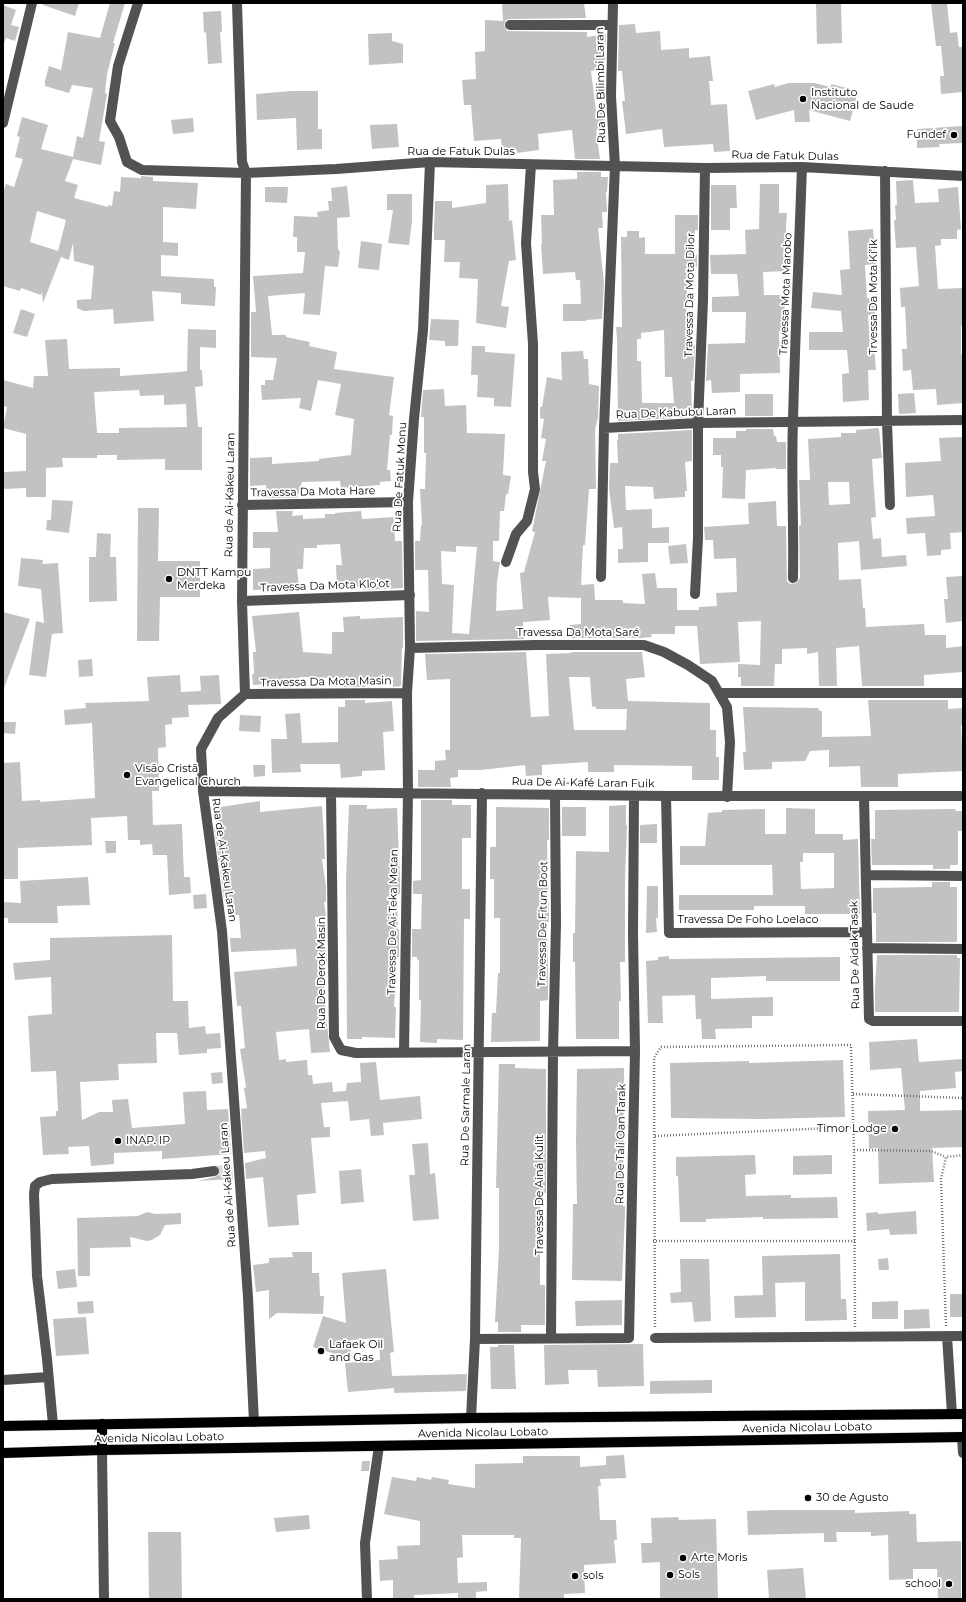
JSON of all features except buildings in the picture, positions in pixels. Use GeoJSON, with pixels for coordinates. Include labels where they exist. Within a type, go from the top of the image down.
{"type":"FeatureCollection","features":[{"type":"Feature","properties":{"kind":"main road","name":"Avenida Nicolau Lobato"},"geometry":{"type":"LineString","coordinates":[[3,1426],[471,1418],[963,1414]]}},
{"type":"Feature","properties":{"kind":"main road"},"geometry":{"type":"LineString","coordinates":[[102,1424],[102,1450]]}},
{"type":"Feature","properties":{"kind":"main road","name":"Avenida Nicolau Lobato"},"geometry":{"type":"LineString","coordinates":[[3,1453],[102,1450],[963,1437]]}},
{"type":"Feature","properties":{"kind":"street"},"geometry":{"type":"LineString","coordinates":[[3,123],[32,3]]}},
{"type":"Feature","properties":{"kind":"street","name":"Rua de Fatuk Dulas"},"geometry":{"type":"LineString","coordinates":[[138,3],[118,66],[110,121],[119,137],[127,162],[142,170],[246,173],[336,169],[430,162],[705,168],[802,168],[963,176]]}},
{"type":"Feature","properties":{"kind":"street","name":"Rua de Ai-Kakeu Laran"},"geometry":{"type":"LineString","coordinates":[[237,3],[242,162],[246,173],[242,505],[242,601],[245,694],[218,718],[201,749],[203,791],[222,931],[234,1170],[248,1297],[254,1422]]}},
{"type":"Feature","properties":{"kind":"street","name":"Rua De Bilimbi Laran"},"geometry":{"type":"LineString","coordinates":[[613,3],[611,96],[615,166]]}},
{"type":"Feature","properties":{"kind":"street"},"geometry":{"type":"LineString","coordinates":[[510,25],[612,25]]}},
{"type":"Feature","properties":{"kind":"street","name":"Rua De Fatuk Monu"},"geometry":{"type":"LineString","coordinates":[[408,793],[407,693],[410,648],[410,595],[408,502],[414,419],[423,330],[430,162]]}},
{"type":"Feature","properties":{"kind":"street"},"geometry":{"type":"LineString","coordinates":[[506,562],[516,534],[526,521],[535,489],[533,472],[533,344],[526,243],[531,165]]}},
{"type":"Feature","properties":{"kind":"street","name":"Rua De Kabubu Laran"},"geometry":{"type":"LineString","coordinates":[[615,166],[604,428],[698,423],[963,420]]}},
{"type":"Feature","properties":{"kind":"street","name":"Travessa Da Mota Dilor"},"geometry":{"type":"LineString","coordinates":[[695,594],[698,538],[698,423],[703,300],[705,168]]}},
{"type":"Feature","properties":{"kind":"street","name":"Travessa Mota Marobo"},"geometry":{"type":"LineString","coordinates":[[793,578],[794,534],[791,499],[792,422],[802,168]]}},
{"type":"Feature","properties":{"kind":"street","name":"Trvessa Da Mota Ki’ik"},"geometry":{"type":"LineString","coordinates":[[885,171],[887,422],[890,505]]}},
{"type":"Feature","properties":{"kind":"street"},"geometry":{"type":"LineString","coordinates":[[601,577],[604,428]]}},
{"type":"Feature","properties":{"kind":"street","name":"Travessa Da Mota Hare"},"geometry":{"type":"LineString","coordinates":[[242,505],[408,502]]}},
{"type":"Feature","properties":{"kind":"street","name":"Travessa Da Mota Klo’ot"},"geometry":{"type":"LineString","coordinates":[[242,601],[410,595]]}},
{"type":"Feature","properties":{"kind":"street","name":"Travessa Da Mota Saré"},"geometry":{"type":"LineString","coordinates":[[410,648],[536,645],[644,646],[664,652],[688,665],[712,681],[726,707],[730,742],[727,797]]}},
{"type":"Feature","properties":{"kind":"street","name":"Travessa Da Mota Masin"},"geometry":{"type":"LineString","coordinates":[[245,694],[407,693]]}},
{"type":"Feature","properties":{"kind":"street"},"geometry":{"type":"LineString","coordinates":[[719,693],[963,693]]}},
{"type":"Feature","properties":{"kind":"street","name":"Rua De Ai-Kafé Laran Fuik"},"geometry":{"type":"LineString","coordinates":[[203,791],[727,797],[963,796]]}},
{"type":"Feature","properties":{"kind":"street","name":"Rua De Derok Masin"},"geometry":{"type":"LineString","coordinates":[[331,793],[334,1037],[341,1050],[356,1053],[635,1051]]}},
{"type":"Feature","properties":{"kind":"street","name":"Travessa De Ai-Teka Metan"},"geometry":{"type":"LineString","coordinates":[[404,1052],[408,793]]}},
{"type":"Feature","properties":{"kind":"street","name":"Rua De Sarmale Laran"},"geometry":{"type":"LineString","coordinates":[[471,1418],[475,1338],[482,793]]}},
{"type":"Feature","properties":{"kind":"street","name":"Travessa De Fitun Boot"},"geometry":{"type":"LineString","coordinates":[[552,1052],[556,924],[555,795]]}},
{"type":"Feature","properties":{"kind":"street","name":"Rua De Tali Oan Tarak"},"geometry":{"type":"LineString","coordinates":[[475,1338],[629,1338],[635,1051],[633,934],[634,796]]}},
{"type":"Feature","properties":{"kind":"street","name":"Travessa De Foho Loelaco"},"geometry":{"type":"LineString","coordinates":[[666,796],[669,932],[867,932]]}},
{"type":"Feature","properties":{"kind":"street","name":"Rua De Aidak Tasak"},"geometry":{"type":"LineString","coordinates":[[864,796],[870,1019],[873,1021],[963,1021]]}},
{"type":"Feature","properties":{"kind":"street"},"geometry":{"type":"LineString","coordinates":[[866,875],[963,876]]}},
{"type":"Feature","properties":{"kind":"street"},"geometry":{"type":"LineString","coordinates":[[867,948],[963,949]]}},
{"type":"Feature","properties":{"kind":"street","name":"Travessa De Ainá Kulit"},"geometry":{"type":"LineString","coordinates":[[551,1338],[552,1052]]}},
{"type":"Feature","properties":{"kind":"street"},"geometry":{"type":"LineString","coordinates":[[53,1425],[37,1276],[35,1186],[40,1182],[52,1179],[192,1174],[214,1171]]}},
{"type":"Feature","properties":{"kind":"street"},"geometry":{"type":"LineString","coordinates":[[947,1336],[952,1414]]}},
{"type":"Feature","properties":{"kind":"street"},"geometry":{"type":"LineString","coordinates":[[655,1338],[963,1336]]}},
{"type":"Feature","properties":{"kind":"street"},"geometry":{"type":"LineString","coordinates":[[3,1380],[48,1377]]}},
{"type":"Feature","properties":{"kind":"street"},"geometry":{"type":"LineString","coordinates":[[963,1437],[963,1453]]}},
{"type":"Feature","properties":{"kind":"street"},"geometry":{"type":"LineString","coordinates":[[367,1599],[365,1543],[379,1446]]}},
{"type":"Feature","properties":{"kind":"street"},"geometry":{"type":"LineString","coordinates":[[102,1450],[104,1599]]}},
{"type":"Feature","properties":{"kind":"path"},"geometry":{"type":"LineString","coordinates":[[655,1338],[653,1241],[655,1136],[654,1058],[661,1047],[851,1045],[854,1150],[855,1337]]}},
{"type":"Feature","properties":{"kind":"path"},"geometry":{"type":"LineString","coordinates":[[853,1094],[963,1098]]}},
{"type":"Feature","properties":{"kind":"path"},"geometry":{"type":"LineString","coordinates":[[655,1136],[853,1127]]}},
{"type":"Feature","properties":{"kind":"path"},"geometry":{"type":"LineString","coordinates":[[854,1150],[931,1151],[946,1157],[963,1155]]}},
{"type":"Feature","properties":{"kind":"path"},"geometry":{"type":"LineString","coordinates":[[946,1157],[941,1179],[947,1336]]}},
{"type":"Feature","properties":{"kind":"path"},"geometry":{"type":"LineString","coordinates":[[653,1241],[855,1241]]}},
{"type":"Feature","properties":{"kind":"tunnel"},"geometry":{"type":"LineString","coordinates":[[214,1171],[229,1170]]}},
{"type":"Feature","properties":{"kind":"place","name":"Instituto Nacional de Saude"},"geometry":{"type":"Point","coordinates":[803,99]}},
{"type":"Feature","properties":{"kind":"place","name":"Fundef"},"geometry":{"type":"Point","coordinates":[954,135]}},
{"type":"Feature","properties":{"kind":"place","name":"DNTT Kampu Merdeka"},"geometry":{"type":"Point","coordinates":[169,579]}},
{"type":"Feature","properties":{"kind":"place","name":"Visão Cristã Evangelical Church"},"geometry":{"type":"Point","coordinates":[127,775]}},
{"type":"Feature","properties":{"kind":"place","name":"Timor Lodge"},"geometry":{"type":"Point","coordinates":[895,1129]}},
{"type":"Feature","properties":{"kind":"place","name":"INAP. IP"},"geometry":{"type":"Point","coordinates":[118,1141]}},
{"type":"Feature","properties":{"kind":"place","name":"Lafaek Oil and Gas"},"geometry":{"type":"Point","coordinates":[321,1351]}},
{"type":"Feature","properties":{"kind":"place","name":"30 de Agusto"},"geometry":{"type":"Point","coordinates":[808,1498]}},
{"type":"Feature","properties":{"kind":"place","name":"Arte Moris"},"geometry":{"type":"Point","coordinates":[683,1558]}},
{"type":"Feature","properties":{"kind":"place","name":"Sols"},"geometry":{"type":"Point","coordinates":[670,1575]}},
{"type":"Feature","properties":{"kind":"place","name":"sols"},"geometry":{"type":"Point","coordinates":[575,1576]}},
{"type":"Feature","properties":{"kind":"place","name":"school"},"geometry":{"type":"Point","coordinates":[949,1584]}}]}
